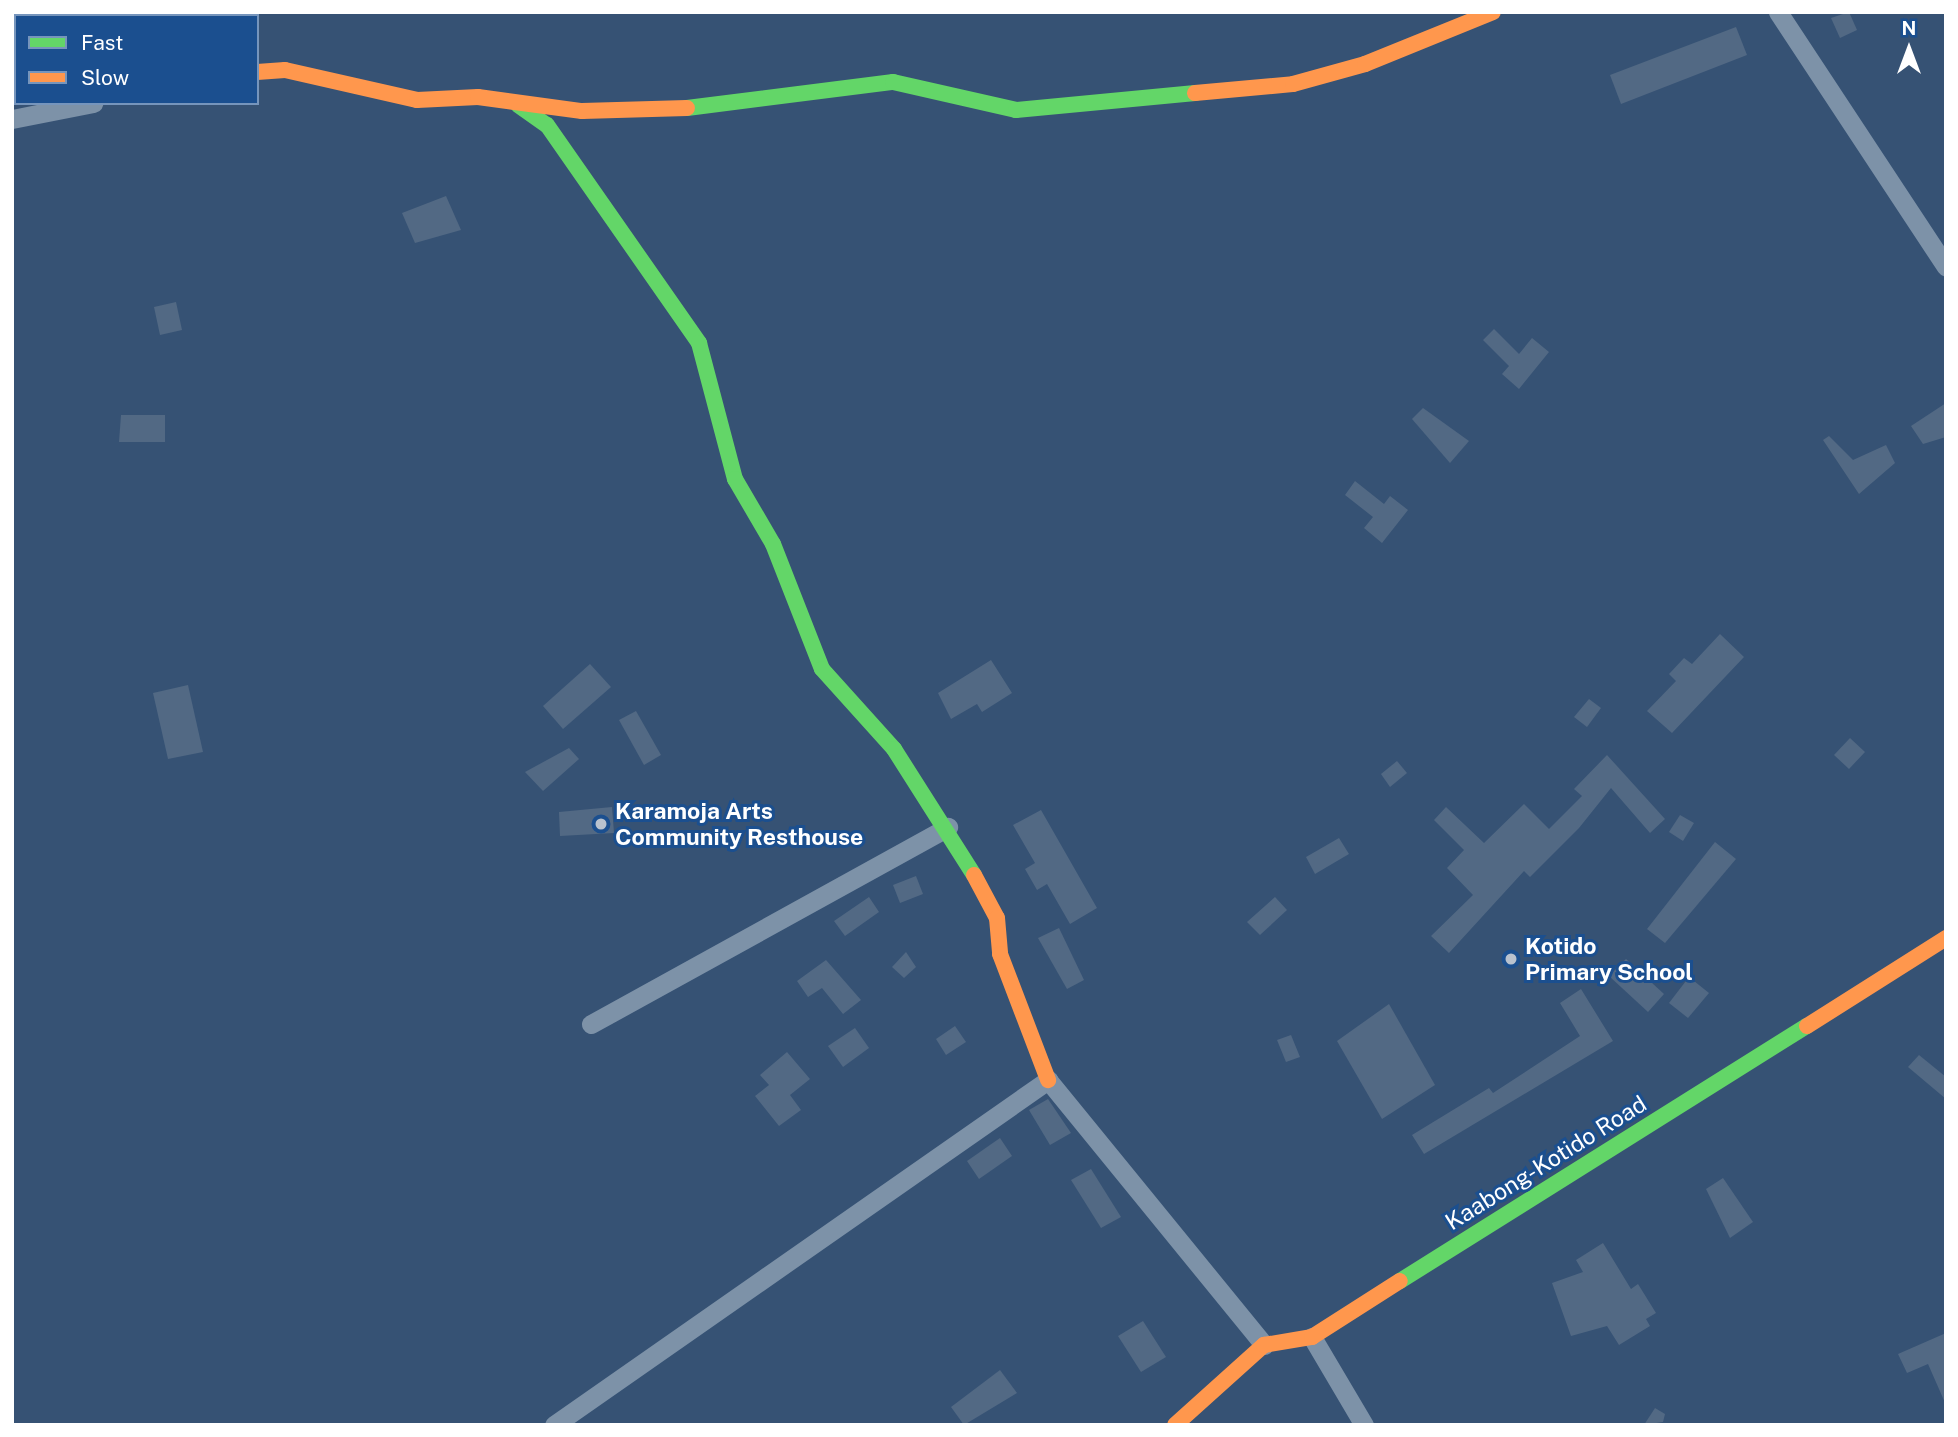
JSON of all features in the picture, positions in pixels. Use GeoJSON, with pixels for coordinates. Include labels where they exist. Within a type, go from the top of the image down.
{"type":"FeatureCollection","features":[{"type":"Feature","properties":{"kind":"street"},"geometry":{"type":"LineString","coordinates":[[259,72],[285,70],[417,100],[513,102],[663,111],[893,82],[1016,110],[1293,84],[1364,64],[1493,12]]}},
{"type":"Feature","properties":{"kind":"street"},"geometry":{"type":"LineString","coordinates":[[1778,12],[1946,267]]}},
{"type":"Feature","properties":{"kind":"street"},"geometry":{"type":"LineString","coordinates":[[513,102],[547,125],[699,344],[735,479],[773,544],[822,669],[894,749],[948,827],[997,918],[1000,954],[1048,1080],[1264,1345],[1175,1425]]}},
{"type":"Feature","properties":{"kind":"street"},"geometry":{"type":"LineString","coordinates":[[12,120],[83,105]]}},
{"type":"Feature","properties":{"kind":"street"},"geometry":{"type":"LineString","coordinates":[[591,1024],[948,827]]}},
{"type":"Feature","properties":{"kind":"street","name":"Kaabong-Kotido Road"},"geometry":{"type":"LineString","coordinates":[[1264,1345],[1312,1337],[1946,938]]}},
{"type":"Feature","properties":{"kind":"street"},"geometry":{"type":"LineString","coordinates":[[554,1425],[1048,1080]]}},
{"type":"Feature","properties":{"kind":"street"},"geometry":{"type":"LineString","coordinates":[[1312,1337],[1364,1425]]}},
{"type":"Feature","properties":{"kind":"building"},"geometry":{"type":"Polygon","coordinates":[[[1849,12],[1857,30],[1840,38],[1831,18],[1849,12]]]}},
{"type":"Feature","properties":{"kind":"building"},"geometry":{"type":"Polygon","coordinates":[[[1736,27],[1747,55],[1621,104],[1610,75],[1736,27]]]}},
{"type":"Feature","properties":{"kind":"building"},"geometry":{"type":"Polygon","coordinates":[[[446,196],[461,230],[415,243],[402,213],[446,196]]]}},
{"type":"Feature","properties":{"kind":"building"},"geometry":{"type":"Polygon","coordinates":[[[176,302],[182,330],[160,335],[154,307],[176,302]]]}},
{"type":"Feature","properties":{"kind":"building"},"geometry":{"type":"Polygon","coordinates":[[[1494,329],[1519,354],[1532,338],[1549,352],[1519,389],[1502,374],[1509,366],[1483,340],[1494,329]]]}},
{"type":"Feature","properties":{"kind":"building"},"geometry":{"type":"Polygon","coordinates":[[[1946,403],[1946,437],[1923,444],[1911,426],[1946,403]]]}},
{"type":"Feature","properties":{"kind":"building"},"geometry":{"type":"Polygon","coordinates":[[[1423,408],[1469,441],[1450,463],[1412,419],[1423,408]]]}},
{"type":"Feature","properties":{"kind":"building"},"geometry":{"type":"Polygon","coordinates":[[[121,415],[165,415],[165,442],[119,442],[121,415]]]}},
{"type":"Feature","properties":{"kind":"building"},"geometry":{"type":"Polygon","coordinates":[[[1829,436],[1853,460],[1886,445],[1895,463],[1859,494],[1823,440],[1829,436]]]}},
{"type":"Feature","properties":{"kind":"building"},"geometry":{"type":"Polygon","coordinates":[[[1355,481],[1384,504],[1390,496],[1408,510],[1382,543],[1364,528],[1373,517],[1345,495],[1355,481]]]}},
{"type":"Feature","properties":{"kind":"building"},"geometry":{"type":"Polygon","coordinates":[[[1720,634],[1744,657],[1672,733],[1647,711],[1676,681],[1669,674],[1684,658],[1692,664],[1720,634]]]}},
{"type":"Feature","properties":{"kind":"building"},"geometry":{"type":"Polygon","coordinates":[[[991,660],[1012,693],[982,712],[977,704],[951,719],[938,693],[991,660]]]}},
{"type":"Feature","properties":{"kind":"building"},"geometry":{"type":"Polygon","coordinates":[[[590,664],[611,687],[563,729],[543,706],[590,664]]]}},
{"type":"Feature","properties":{"kind":"building"},"geometry":{"type":"Polygon","coordinates":[[[188,685],[203,752],[168,759],[153,693],[188,685]]]}},
{"type":"Feature","properties":{"kind":"building"},"geometry":{"type":"Polygon","coordinates":[[[1589,699],[1601,708],[1587,727],[1574,717],[1589,699]]]}},
{"type":"Feature","properties":{"kind":"building"},"geometry":{"type":"Polygon","coordinates":[[[636,711],[661,755],[644,765],[619,720],[636,711]]]}},
{"type":"Feature","properties":{"kind":"building"},"geometry":{"type":"Polygon","coordinates":[[[1850,738],[1865,752],[1849,769],[1834,755],[1850,738]]]}},
{"type":"Feature","properties":{"kind":"building"},"geometry":{"type":"Polygon","coordinates":[[[569,748],[579,759],[543,791],[525,772],[569,748]]]}},
{"type":"Feature","properties":{"kind":"building"},"geometry":{"type":"Polygon","coordinates":[[[1607,755],[1665,819],[1650,833],[1611,788],[1579,828],[1530,877],[1524,871],[1449,953],[1431,936],[1473,895],[1447,868],[1464,850],[1434,820],[1446,807],[1484,843],[1524,804],[1549,829],[1582,796],[1574,789],[1607,755]]]}},
{"type":"Feature","properties":{"kind":"building"},"geometry":{"type":"Polygon","coordinates":[[[1397,761],[1407,773],[1390,787],[1381,774],[1397,761]]]}},
{"type":"Feature","properties":{"kind":"building"},"geometry":{"type":"Polygon","coordinates":[[[612,807],[614,833],[560,836],[559,812],[612,807]]]}},
{"type":"Feature","properties":{"kind":"building"},"geometry":{"type":"Polygon","coordinates":[[[1041,810],[1097,908],[1070,924],[1047,884],[1037,890],[1025,869],[1035,863],[1013,825],[1041,810]]]}},
{"type":"Feature","properties":{"kind":"building"},"geometry":{"type":"Polygon","coordinates":[[[1680,815],[1694,823],[1683,841],[1669,832],[1680,815]]]}},
{"type":"Feature","properties":{"kind":"building"},"geometry":{"type":"Polygon","coordinates":[[[1339,838],[1349,854],[1315,874],[1306,857],[1339,838]]]}},
{"type":"Feature","properties":{"kind":"building"},"geometry":{"type":"Polygon","coordinates":[[[1715,842],[1736,859],[1665,943],[1647,929],[1715,842]]]}},
{"type":"Feature","properties":{"kind":"building"},"geometry":{"type":"Polygon","coordinates":[[[916,876],[923,894],[900,903],[893,885],[916,876]]]}},
{"type":"Feature","properties":{"kind":"building"},"geometry":{"type":"Polygon","coordinates":[[[869,897],[879,912],[845,936],[834,921],[869,897]]]}},
{"type":"Feature","properties":{"kind":"building"},"geometry":{"type":"Polygon","coordinates":[[[1275,897],[1287,910],[1260,935],[1247,922],[1275,897]]]}},
{"type":"Feature","properties":{"kind":"building"},"geometry":{"type":"Polygon","coordinates":[[[1059,928],[1084,980],[1067,989],[1038,938],[1059,928]]]}},
{"type":"Feature","properties":{"kind":"building"},"geometry":{"type":"Polygon","coordinates":[[[906,952],[916,967],[904,978],[892,967],[906,952]]]}},
{"type":"Feature","properties":{"kind":"building"},"geometry":{"type":"Polygon","coordinates":[[[1626,959],[1664,994],[1648,1012],[1609,976],[1626,959]]]}},
{"type":"Feature","properties":{"kind":"building"},"geometry":{"type":"Polygon","coordinates":[[[826,960],[861,1000],[843,1014],[822,988],[808,997],[797,981],[826,960]]]}},
{"type":"Feature","properties":{"kind":"building"},"geometry":{"type":"Polygon","coordinates":[[[1689,977],[1709,993],[1688,1018],[1669,1003],[1689,977]]]}},
{"type":"Feature","properties":{"kind":"building"},"geometry":{"type":"Polygon","coordinates":[[[1581,989],[1613,1041],[1424,1154],[1412,1135],[1489,1088],[1493,1093],[1580,1036],[1560,1003],[1581,989]]]}},
{"type":"Feature","properties":{"kind":"building"},"geometry":{"type":"Polygon","coordinates":[[[1389,1004],[1435,1085],[1382,1119],[1337,1041],[1389,1004]]]}},
{"type":"Feature","properties":{"kind":"building"},"geometry":{"type":"Polygon","coordinates":[[[955,1026],[966,1042],[946,1055],[936,1039],[955,1026]]]}},
{"type":"Feature","properties":{"kind":"building"},"geometry":{"type":"Polygon","coordinates":[[[855,1028],[869,1048],[843,1067],[828,1046],[855,1028]]]}},
{"type":"Feature","properties":{"kind":"building"},"geometry":{"type":"Polygon","coordinates":[[[1291,1035],[1300,1057],[1286,1062],[1277,1040],[1291,1035]]]}},
{"type":"Feature","properties":{"kind":"building"},"geometry":{"type":"Polygon","coordinates":[[[787,1052],[810,1079],[790,1095],[801,1110],[779,1126],[755,1096],[769,1085],[760,1075],[787,1052]]]}},
{"type":"Feature","properties":{"kind":"building"},"geometry":{"type":"Polygon","coordinates":[[[1919,1055],[1946,1077],[1946,1099],[1908,1067],[1919,1055]]]}},
{"type":"Feature","properties":{"kind":"building"},"geometry":{"type":"Polygon","coordinates":[[[1048,1099],[1071,1133],[1050,1145],[1029,1110],[1048,1099]]]}},
{"type":"Feature","properties":{"kind":"building"},"geometry":{"type":"Polygon","coordinates":[[[1000,1138],[1012,1156],[979,1179],[967,1161],[1000,1138]]]}},
{"type":"Feature","properties":{"kind":"building"},"geometry":{"type":"Polygon","coordinates":[[[1091,1169],[1121,1217],[1101,1228],[1071,1180],[1091,1169]]]}},
{"type":"Feature","properties":{"kind":"building"},"geometry":{"type":"Polygon","coordinates":[[[1723,1178],[1753,1222],[1730,1238],[1706,1189],[1723,1178]]]}},
{"type":"Feature","properties":{"kind":"building"},"geometry":{"type":"Polygon","coordinates":[[[1603,1243],[1631,1289],[1638,1284],[1656,1313],[1646,1319],[1650,1326],[1619,1345],[1607,1326],[1571,1336],[1552,1283],[1583,1272],[1576,1260],[1603,1243]]]}},
{"type":"Feature","properties":{"kind":"building"},"geometry":{"type":"Polygon","coordinates":[[[1143,1321],[1166,1357],[1141,1372],[1118,1336],[1143,1321]]]}},
{"type":"Feature","properties":{"kind":"building"},"geometry":{"type":"Polygon","coordinates":[[[1946,1333],[1946,1405],[1928,1364],[1907,1373],[1898,1354],[1946,1333]]]}},
{"type":"Feature","properties":{"kind":"building"},"geometry":{"type":"Polygon","coordinates":[[[1000,1370],[1017,1393],[964,1425],[951,1407],[1000,1370]]]}},
{"type":"Feature","properties":{"kind":"building"},"geometry":{"type":"Polygon","coordinates":[[[1655,1408],[1665,1414],[1663,1422],[1644,1425],[1655,1408]]]}},
{"type":"Feature","properties":{"kind":"traffic: fast"},"geometry":{"type":"LineString","coordinates":[[687,108],[893,82],[1016,110],[1195,93]]}},
{"type":"Feature","properties":{"kind":"traffic: fast"},"geometry":{"type":"LineString","coordinates":[[518,105],[547,125],[699,343],[735,479],[773,544],[822,669],[894,749],[974,875]]}},
{"type":"Feature","properties":{"kind":"traffic: fast"},"geometry":{"type":"LineString","coordinates":[[1400,1281],[1807,1026]]}},
{"type":"Feature","properties":{"kind":"traffic: slow"},"geometry":{"type":"LineString","coordinates":[[1195,93],[1293,84],[1365,64],[1493,12]]}},
{"type":"Feature","properties":{"kind":"traffic: slow"},"geometry":{"type":"LineString","coordinates":[[259,72],[285,70],[417,100],[478,97],[582,111],[687,108]]}},
{"type":"Feature","properties":{"kind":"traffic: slow"},"geometry":{"type":"LineString","coordinates":[[974,875],[997,918],[1000,954],[1048,1080]]}},
{"type":"Feature","properties":{"kind":"traffic: slow"},"geometry":{"type":"LineString","coordinates":[[1807,1026],[1946,938]]}},
{"type":"Feature","properties":{"kind":"traffic: slow"},"geometry":{"type":"LineString","coordinates":[[1175,1425],[1264,1345],[1312,1337],[1400,1281]]}},
{"type":"Feature","properties":{"kind":"place","name":"Karamoja Arts Community Resthouse"},"geometry":{"type":"Point","coordinates":[601,824]}},
{"type":"Feature","properties":{"kind":"place","name":"Kotido Primary School"},"geometry":{"type":"Point","coordinates":[1511,959]}}]}
